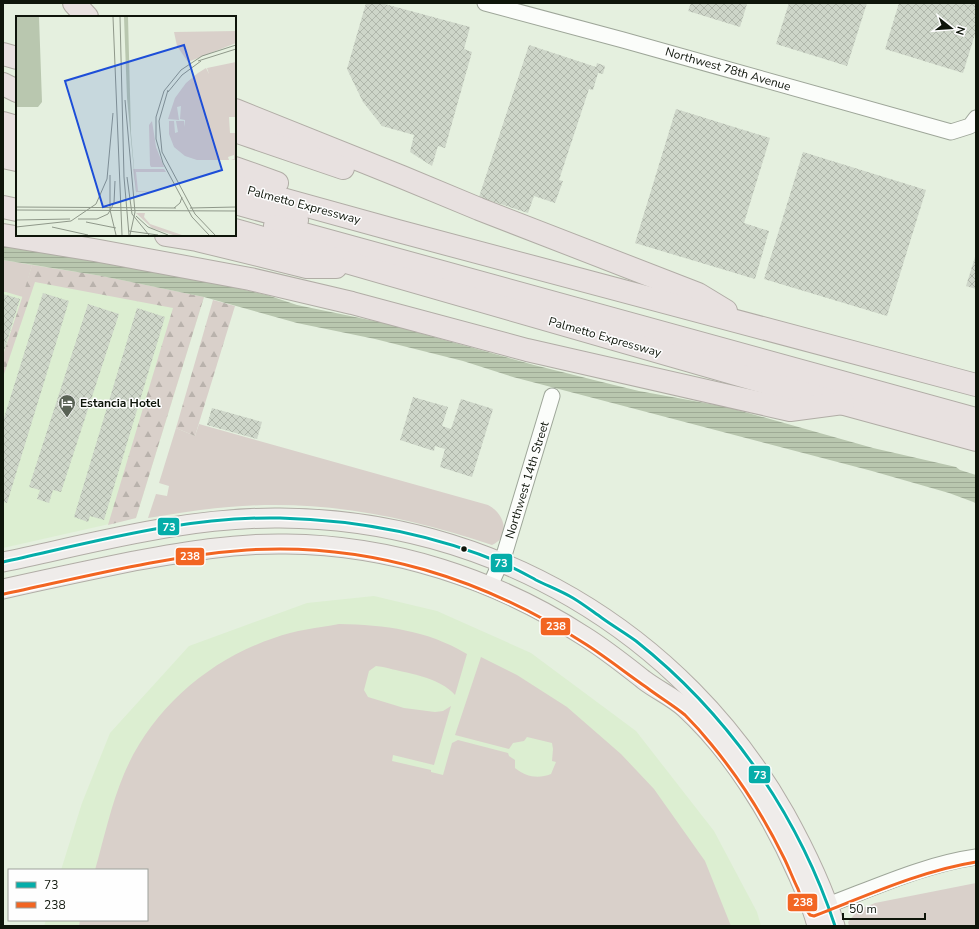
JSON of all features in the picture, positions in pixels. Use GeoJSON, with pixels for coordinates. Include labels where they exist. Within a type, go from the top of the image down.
{"type":"FeatureCollection","features":[{"type":"Feature","properties":{"kind":"highway"},"geometry":{"type":"LineString","coordinates":[[74,3],[86,16]]}},
{"type":"Feature","properties":{"kind":"highway"},"geometry":{"type":"LineString","coordinates":[[3,54],[16,58]]}},
{"type":"Feature","properties":{"kind":"highway"},"geometry":{"type":"LineString","coordinates":[[3,84],[16,90]]}},
{"type":"Feature","properties":{"kind":"highway"},"geometry":{"type":"LineString","coordinates":[[236,111],[291,141],[400,188],[479,209],[698,294],[745,323]]}},
{"type":"Feature","properties":{"kind":"highway"},"geometry":{"type":"LineString","coordinates":[[3,123],[16,127]]}},
{"type":"Feature","properties":{"kind":"highway"},"geometry":{"type":"LineString","coordinates":[[236,131],[291,141]]}},
{"type":"Feature","properties":{"kind":"highway"},"geometry":{"type":"LineString","coordinates":[[3,141],[16,145]]}},
{"type":"Feature","properties":{"kind":"highway"},"geometry":{"type":"LineString","coordinates":[[3,157],[16,160]]}},
{"type":"Feature","properties":{"kind":"highway"},"geometry":{"type":"LineString","coordinates":[[236,170],[267,218]]}},
{"type":"Feature","properties":{"kind":"highway"},"geometry":{"type":"LineString","coordinates":[[3,173],[16,176]]}},
{"type":"Feature","properties":{"kind":"highway","name":"Palmetto Expressway"},"geometry":{"type":"LineString","coordinates":[[236,187],[267,218],[363,268],[760,381],[976,440]]}},
{"type":"Feature","properties":{"kind":"highway"},"geometry":{"type":"LineString","coordinates":[[236,203],[267,218],[976,419]]}},
{"type":"Feature","properties":{"kind":"highway","name":"Palmetto Expressway"},"geometry":{"type":"LineString","coordinates":[[236,230],[301,203],[405,233],[976,386]]}},
{"type":"Feature","properties":{"kind":"highway"},"geometry":{"type":"LineString","coordinates":[[3,208],[16,210]]}},
{"type":"Feature","properties":{"kind":"highway"},"geometry":{"type":"LineString","coordinates":[[236,215],[267,218],[976,406]]}},
{"type":"Feature","properties":{"kind":"highway"},"geometry":{"type":"LineString","coordinates":[[236,228],[267,218]]}},
{"type":"Feature","properties":{"kind":"highway"},"geometry":{"type":"LineString","coordinates":[[3,235],[250,278],[352,303],[527,350],[790,410],[843,403]]}},
{"type":"Feature","properties":{"kind":"highway"},"geometry":{"type":"LineString","coordinates":[[172,236],[197,240],[210,236]]}},
{"type":"Feature","properties":{"kind":"main road"},"geometry":{"type":"LineString","coordinates":[[3,562],[96,541],[183,524],[230,519],[280,518],[328,520],[390,528],[464,547],[525,572],[579,601],[612,623],[660,660],[704,703],[744,750],[777,799],[803,847],[815,917]]}},
{"type":"Feature","properties":{"kind":"main road"},"geometry":{"type":"LineString","coordinates":[[3,589],[102,568],[205,549],[251,544],[308,545],[355,549],[395,556],[490,586],[536,608],[583,635],[646,682],[683,706],[712,736],[745,779],[769,818],[787,852],[815,917],[835,926]]}},
{"type":"Feature","properties":{"kind":"main road"},"geometry":{"type":"LineString","coordinates":[[44,553],[61,563],[102,568]]}},
{"type":"Feature","properties":{"kind":"street","name":"Northwest 78th Avenue"},"geometry":{"type":"LineString","coordinates":[[485,3],[951,132],[973,122]]}},
{"type":"Feature","properties":{"kind":"street","name":"Northwest 14th Street"},"geometry":{"type":"LineString","coordinates":[[490,586],[505,552],[552,396]]}},
{"type":"Feature","properties":{"kind":"street"},"geometry":{"type":"LineString","coordinates":[[815,917],[922,871],[954,861],[976,857]]}},
{"type":"Feature","properties":{"kind":"shaded area"},"geometry":{"type":"Polygon","coordinates":[[[3,239],[267,295],[297,305],[384,323],[534,365],[614,385],[727,407],[873,448],[956,467],[960,470],[976,475],[976,503],[949,493],[872,471],[513,377],[463,361],[375,339],[297,323],[204,297],[102,276],[3,260],[3,239]]]}},
{"type":"Feature","properties":{"kind":"shaded area"},"geometry":{"type":"Polygon","coordinates":[[[3,260],[102,276],[204,297],[136,518],[3,548],[3,260]]]}},
{"type":"Feature","properties":{"kind":"shaded area"},"geometry":{"type":"Polygon","coordinates":[[[374,596],[437,611],[531,653],[636,731],[714,831],[757,912],[761,926],[44,926],[46,921],[148,921],[148,869],[61,869],[82,803],[110,733],[189,646],[307,603],[374,596]]]}},
{"type":"Feature","properties":{"kind":"green space"},"geometry":{"type":"Polygon","coordinates":[[[3,260],[32,265],[23,297],[3,292],[3,260]]]}},
{"type":"Feature","properties":{"kind":"green space"},"geometry":{"type":"Polygon","coordinates":[[[32,265],[102,276],[204,297],[136,518],[108,525],[173,308],[35,282],[3,377],[3,355],[32,265]]]}},
{"type":"Feature","properties":{"kind":"green space"},"geometry":{"type":"Polygon","coordinates":[[[213,300],[235,306],[195,436],[176,428],[213,300]]]}},
{"type":"Feature","properties":{"kind":"green space"},"geometry":{"type":"Polygon","coordinates":[[[199,424],[488,505],[498,513],[502,519],[504,530],[502,536],[492,545],[395,518],[363,512],[297,505],[229,507],[148,518],[156,494],[167,496],[169,486],[159,483],[176,428],[195,436],[199,424]]]}},
{"type":"Feature","properties":{"kind":"green space"},"geometry":{"type":"Polygon","coordinates":[[[339,624],[405,630],[437,639],[467,654],[455,695],[441,684],[422,676],[376,666],[369,671],[364,690],[368,697],[404,708],[435,712],[443,711],[451,706],[434,765],[393,755],[392,761],[431,770],[431,772],[443,775],[452,743],[458,740],[508,753],[509,756],[515,760],[515,768],[528,775],[537,777],[551,774],[556,762],[552,761],[552,743],[527,737],[524,741],[513,743],[509,749],[455,735],[481,657],[517,675],[567,707],[621,754],[654,789],[705,861],[731,926],[79,926],[80,921],[148,921],[148,869],[95,869],[119,786],[135,751],[150,729],[184,690],[227,660],[274,638],[339,624]]]}},
{"type":"Feature","properties":{"kind":"green space"},"geometry":{"type":"Polygon","coordinates":[[[976,883],[976,926],[849,926],[848,922],[858,910],[875,903],[976,883]]]}},
{"type":"Feature","properties":{"kind":"building"},"geometry":{"type":"Polygon","coordinates":[[[366,3],[381,3],[470,27],[464,49],[472,52],[445,148],[438,146],[432,166],[410,152],[414,135],[382,126],[363,102],[347,69],[366,3]]]}},
{"type":"Feature","properties":{"kind":"building"},"geometry":{"type":"Polygon","coordinates":[[[691,3],[747,4],[740,27],[688,11],[691,3]]]}},
{"type":"Feature","properties":{"kind":"building"},"geometry":{"type":"Polygon","coordinates":[[[789,3],[867,3],[847,66],[776,44],[789,3]]]}},
{"type":"Feature","properties":{"kind":"building"},"geometry":{"type":"Polygon","coordinates":[[[899,3],[976,3],[976,31],[963,73],[885,49],[899,3]]]}},
{"type":"Feature","properties":{"kind":"building"},"geometry":{"type":"Polygon","coordinates":[[[529,45],[596,67],[597,63],[605,66],[603,74],[598,73],[593,90],[589,89],[559,180],[563,181],[555,203],[534,196],[528,213],[479,197],[529,45]]]}},
{"type":"Feature","properties":{"kind":"building"},"geometry":{"type":"Polygon","coordinates":[[[676,109],[770,138],[744,223],[769,231],[755,279],[635,243],[676,109]]]}},
{"type":"Feature","properties":{"kind":"building"},"geometry":{"type":"Polygon","coordinates":[[[803,152],[926,190],[887,316],[764,279],[803,152]]]}},
{"type":"Feature","properties":{"kind":"building"},"geometry":{"type":"Polygon","coordinates":[[[976,254],[976,289],[966,286],[976,254]]]}},
{"type":"Feature","properties":{"kind":"building"},"geometry":{"type":"Polygon","coordinates":[[[43,293],[69,301],[7,503],[3,502],[3,421],[43,293]]]}},
{"type":"Feature","properties":{"kind":"building"},"geometry":{"type":"Polygon","coordinates":[[[3,294],[20,299],[3,354],[3,294]]]}},
{"type":"Feature","properties":{"kind":"building"},"geometry":{"type":"Polygon","coordinates":[[[88,304],[119,314],[61,492],[53,490],[49,503],[37,499],[40,490],[29,487],[88,304]]]}},
{"type":"Feature","properties":{"kind":"building"},"geometry":{"type":"Polygon","coordinates":[[[137,308],[165,317],[104,520],[90,516],[88,522],[74,517],[137,308]]]}},
{"type":"Feature","properties":{"kind":"building"},"geometry":{"type":"Polygon","coordinates":[[[413,397],[448,407],[442,426],[451,429],[461,399],[493,409],[472,477],[440,467],[445,449],[435,446],[434,451],[400,440],[413,397]]]}},
{"type":"Feature","properties":{"kind":"building"},"geometry":{"type":"Polygon","coordinates":[[[212,408],[262,422],[257,439],[207,425],[212,408]]]}},
{"type":"Feature","properties":{"kind":"transit line","name":"73"},"geometry":{"type":"LineString","coordinates":[[3,562],[106,539],[175,526],[245,518],[280,518],[309,519],[394,530],[450,544],[512,567],[573,598],[632,638],[669,670],[701,701],[730,734],[756,769],[780,806],[801,844],[820,885],[835,926]]}},
{"type":"Feature","properties":{"kind":"transit line","name":"238"},"geometry":{"type":"LineString","coordinates":[[4,594],[155,562],[247,550],[292,549],[337,552],[381,559],[424,570],[467,584],[508,601],[548,622],[587,645],[685,715],[722,757],[760,813],[786,862],[804,906],[810,915],[814,916],[873,892],[934,871],[976,862]]}},
{"type":"Feature","properties":{"kind":"place","name":"Estancia Hotel"},"geometry":{"type":"Point","coordinates":[67,418]}}]}
